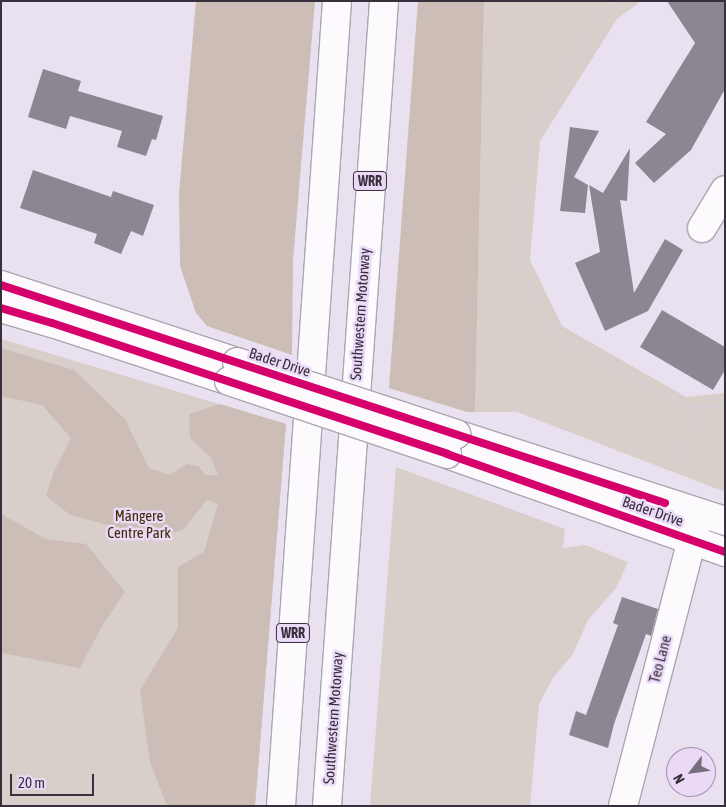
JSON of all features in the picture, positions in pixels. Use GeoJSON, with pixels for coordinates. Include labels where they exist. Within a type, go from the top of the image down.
{"type":"FeatureCollection","features":[{"type":"Feature","properties":{"kind":"main road","name":"WRR"},"geometry":{"type":"LineString","coordinates":[[281,806],[337,1]]}},
{"type":"Feature","properties":{"kind":"main road","name":"Southwestern Motorway"},"geometry":{"type":"LineString","coordinates":[[327,806],[384,1]]}},
{"type":"Feature","properties":{"kind":"main road"},"geometry":{"type":"LineString","coordinates":[[702,228],[725,190]]}},
{"type":"Feature","properties":{"kind":"main road","name":"Bader Drive"},"geometry":{"type":"LineString","coordinates":[[1,285],[233,372],[695,526],[725,552]]}},
{"type":"Feature","properties":{"kind":"main road","name":"Bader Drive"},"geometry":{"type":"LineString","coordinates":[[1,308],[233,372]]}},
{"type":"Feature","properties":{"kind":"main road","name":"Bader Drive"},"geometry":{"type":"LineString","coordinates":[[695,526],[725,521]]}},
{"type":"Feature","properties":{"kind":"main road","name":"Teo Lane"},"geometry":{"type":"LineString","coordinates":[[623,806],[695,526]]}},
{"type":"Feature","properties":{"kind":"path"},"geometry":{"type":"LineString","coordinates":[[615,1],[600,12],[532,135],[519,260],[558,337],[696,408],[725,403]]}},
{"type":"Feature","properties":{"kind":"path"},"geometry":{"type":"LineString","coordinates":[[677,467],[696,408]]}},
{"type":"Feature","properties":{"kind":"green space"},"geometry":{"type":"Polygon","coordinates":[[[196,1],[315,1],[293,260],[292,355],[207,326],[196,313],[180,266],[179,193],[196,1]]]}},
{"type":"Feature","properties":{"kind":"green space"},"geometry":{"type":"Polygon","coordinates":[[[418,1],[484,1],[475,412],[467,412],[389,388],[418,1]]]}},
{"type":"Feature","properties":{"kind":"green space"},"geometry":{"type":"Polygon","coordinates":[[[484,1],[641,1],[617,19],[540,141],[530,260],[562,326],[686,397],[725,393],[725,492],[517,412],[475,412],[484,1]]]}},
{"type":"Feature","properties":{"kind":"green space","name":"Māngere Centre Park"},"geometry":{"type":"Polygon","coordinates":[[[1,339],[286,424],[255,806],[1,806],[1,339]]]}},
{"type":"Feature","properties":{"kind":"green space"},"geometry":{"type":"Polygon","coordinates":[[[1,348],[74,370],[125,419],[149,468],[170,475],[187,464],[198,466],[206,475],[218,475],[211,458],[190,438],[189,414],[220,404],[286,424],[255,806],[167,806],[150,762],[140,690],[178,628],[178,567],[204,552],[218,504],[207,500],[183,530],[143,540],[124,529],[70,515],[46,496],[54,471],[71,438],[42,405],[1,396],[1,348]]]}},
{"type":"Feature","properties":{"kind":"green space"},"geometry":{"type":"Polygon","coordinates":[[[396,467],[565,529],[563,548],[585,545],[628,562],[616,588],[588,620],[573,654],[553,678],[539,704],[530,806],[370,806],[396,467]]]}},
{"type":"Feature","properties":{"kind":"green space"},"geometry":{"type":"Polygon","coordinates":[[[1,514],[46,539],[86,544],[125,592],[102,626],[80,668],[1,653],[1,514]]]}},
{"type":"Feature","properties":{"kind":"building"},"geometry":{"type":"Polygon","coordinates":[[[667,1],[725,1],[725,89],[691,150],[654,183],[635,163],[666,134],[646,122],[695,43],[667,1]]]}},
{"type":"Feature","properties":{"kind":"building"},"geometry":{"type":"Polygon","coordinates":[[[43,69],[81,81],[78,91],[163,116],[156,140],[152,139],[146,156],[117,147],[122,131],[70,116],[66,129],[28,117],[43,69]]]}},
{"type":"Feature","properties":{"kind":"building"},"geometry":{"type":"Polygon","coordinates":[[[570,127],[599,131],[574,177],[588,185],[585,213],[560,211],[570,127]]]}},
{"type":"Feature","properties":{"kind":"building"},"geometry":{"type":"Polygon","coordinates":[[[630,148],[627,201],[620,200],[634,293],[665,239],[683,250],[648,311],[605,331],[575,263],[600,252],[589,185],[603,193],[630,148]]]}},
{"type":"Feature","properties":{"kind":"building"},"geometry":{"type":"Polygon","coordinates":[[[33,170],[111,197],[113,191],[154,205],[143,236],[131,231],[121,254],[94,243],[97,234],[20,208],[33,170]]]}},
{"type":"Feature","properties":{"kind":"building"},"geometry":{"type":"Polygon","coordinates":[[[662,310],[725,347],[725,370],[713,390],[640,347],[662,310]]]}},
{"type":"Feature","properties":{"kind":"building"},"geometry":{"type":"Polygon","coordinates":[[[622,597],[658,609],[651,636],[646,634],[614,724],[608,748],[569,735],[576,711],[586,715],[618,625],[613,623],[622,597]]]}},
{"type":"Feature","properties":{"kind":"cycle path"},"geometry":{"type":"LineString","coordinates":[[1,285],[665,503]]}},
{"type":"Feature","properties":{"kind":"cycle path"},"geometry":{"type":"LineString","coordinates":[[1,308],[52,323],[447,454],[725,552]]}}]}
